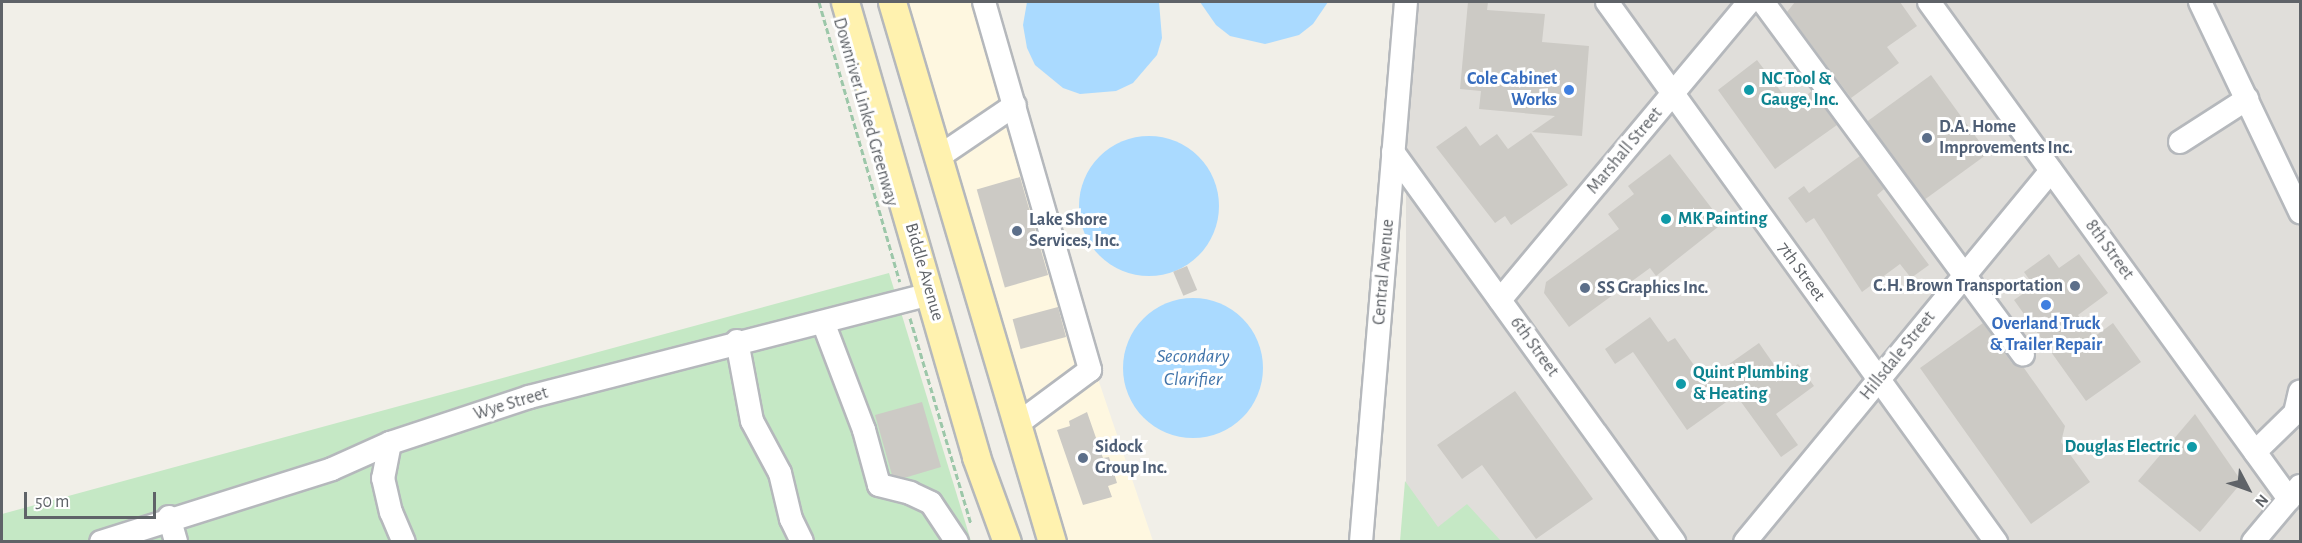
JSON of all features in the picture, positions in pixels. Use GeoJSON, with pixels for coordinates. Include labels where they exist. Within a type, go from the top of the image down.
{"type":"FeatureCollection","features":[{"type":"Feature","properties":{"kind":"main road","name":"Biddle Avenue"},"geometry":{"type":"LineString","coordinates":[[845,2],[918,298],[1007,542]]}},
{"type":"Feature","properties":{"kind":"main road"},"geometry":{"type":"LineString","coordinates":[[892,2],[1052,542]]}},
{"type":"Feature","properties":{"kind":"main road"},"geometry":{"type":"LineString","coordinates":[[918,298],[973,281]]}},
{"type":"Feature","properties":{"kind":"street"},"geometry":{"type":"LineString","coordinates":[[984,2],[1090,370],[1016,425]]}},
{"type":"Feature","properties":{"kind":"street","name":"Central Avenue"},"geometry":{"type":"LineString","coordinates":[[1361,542],[1406,2]]}},
{"type":"Feature","properties":{"kind":"street","name":"7th Street"},"geometry":{"type":"LineString","coordinates":[[1606,2],[1996,542]]}},
{"type":"Feature","properties":{"kind":"street","name":"Marshall Street"},"geometry":{"type":"LineString","coordinates":[[1500,300],[1749,2]]}},
{"type":"Feature","properties":{"kind":"street"},"geometry":{"type":"LineString","coordinates":[[1763,2],[2023,356]]}},
{"type":"Feature","properties":{"kind":"street","name":"8th Street"},"geometry":{"type":"LineString","coordinates":[[1929,2],[2255,452],[2295,492]]}},
{"type":"Feature","properties":{"kind":"street"},"geometry":{"type":"LineString","coordinates":[[2200,2],[2301,212]]}},
{"type":"Feature","properties":{"kind":"street"},"geometry":{"type":"LineString","coordinates":[[2180,142],[2247,99]]}},
{"type":"Feature","properties":{"kind":"street"},"geometry":{"type":"LineString","coordinates":[[938,158],[1015,105]]}},
{"type":"Feature","properties":{"kind":"street","name":"6th Street"},"geometry":{"type":"LineString","coordinates":[[1393,152],[1674,542]]}},
{"type":"Feature","properties":{"kind":"street","name":"Hillsdale Street"},"geometry":{"type":"LineString","coordinates":[[1745,542],[2051,171]]}},
{"type":"Feature","properties":{"kind":"street","name":"Wye Street"},"geometry":{"type":"LineString","coordinates":[[102,541],[169,517],[332,470],[390,443],[529,397],[737,341],[918,298]]}},
{"type":"Feature","properties":{"kind":"street"},"geometry":{"type":"LineString","coordinates":[[823,322],[864,430],[879,484],[910,492],[931,503],[965,536]]}},
{"type":"Feature","properties":{"kind":"street"},"geometry":{"type":"LineString","coordinates":[[737,341],[752,421],[780,473],[791,519],[802,542]]}},
{"type":"Feature","properties":{"kind":"street"},"geometry":{"type":"LineString","coordinates":[[2255,452],[2295,413],[2301,392]]}},
{"type":"Feature","properties":{"kind":"street"},"geometry":{"type":"LineString","coordinates":[[390,443],[383,478],[391,512],[404,542]]}},
{"type":"Feature","properties":{"kind":"street"},"geometry":{"type":"LineString","coordinates":[[2253,542],[2295,492]]}},
{"type":"Feature","properties":{"kind":"street"},"geometry":{"type":"LineString","coordinates":[[169,517],[176,542]]}},
{"type":"Feature","properties":{"kind":"path","name":"Downriver Linked Greenway"},"geometry":{"type":"LineString","coordinates":[[819,2],[918,298],[965,536]]}},
{"type":"Feature","properties":{"kind":"shaded area"},"geometry":{"type":"Polygon","coordinates":[[[892,2],[984,2],[1095,370],[1153,541],[1052,541],[892,2]]]}},
{"type":"Feature","properties":{"kind":"shaded area"},"geometry":{"type":"Polygon","coordinates":[[[1406,2],[2300,2],[2300,542],[1406,542],[1406,2]]]}},
{"type":"Feature","properties":{"kind":"green space"},"geometry":{"type":"Polygon","coordinates":[[[889,273],[971,541],[2,542],[2,514],[889,273]]]}},
{"type":"Feature","properties":{"kind":"green space"},"geometry":{"type":"Polygon","coordinates":[[[1405,481],[1438,527],[1467,504],[1501,541],[1400,541],[1405,481]]]}},
{"type":"Feature","properties":{"kind":"water"},"geometry":{"type":"Polygon","coordinates":[[[1027,2],[1159,2],[1162,38],[1157,55],[1133,83],[1116,91],[1080,94],[1063,88],[1035,65],[1027,48],[1023,25],[1027,2]]]}},
{"type":"Feature","properties":{"kind":"water"},"geometry":{"type":"Polygon","coordinates":[[[1200,2],[1328,2],[1313,24],[1299,35],[1265,44],[1230,36],[1216,25],[1200,2]]]}},
{"type":"Feature","properties":{"kind":"water"},"geometry":{"type":"Polygon","coordinates":[[[1149,136],[1176,141],[1198,157],[1214,179],[1219,206],[1214,233],[1198,255],[1176,271],[1149,276],[1122,271],[1100,255],[1084,233],[1079,206],[1084,179],[1100,157],[1122,141],[1149,136]]]}},
{"type":"Feature","properties":{"kind":"water","name":"Secondary Clarifier"},"geometry":{"type":"Polygon","coordinates":[[[1193,298],[1220,303],[1242,319],[1258,341],[1263,368],[1258,395],[1242,417],[1220,433],[1193,438],[1166,433],[1144,417],[1128,395],[1123,368],[1128,341],[1144,319],[1166,303],[1193,298]]]}},
{"type":"Feature","properties":{"kind":"building"},"geometry":{"type":"Polygon","coordinates":[[[1468,2],[1488,2],[1487,10],[1545,14],[1542,42],[1589,46],[1582,136],[1532,132],[1555,116],[1479,109],[1481,91],[1460,89],[1468,2]]]}},
{"type":"Feature","properties":{"kind":"building"},"geometry":{"type":"Polygon","coordinates":[[[1795,2],[1900,2],[1917,26],[1887,47],[1899,63],[1851,98],[1787,12],[1795,2]]]}},
{"type":"Feature","properties":{"kind":"building"},"geometry":{"type":"Polygon","coordinates":[[[1757,60],[1792,106],[1812,91],[1837,125],[1775,169],[1718,90],[1757,60]]]}},
{"type":"Feature","properties":{"kind":"building","name":"D.A. Home Improvements Inc."},"geometry":{"type":"Polygon","coordinates":[[[1931,75],[1988,153],[1924,200],[1867,121],[1931,75]]]}},
{"type":"Feature","properties":{"kind":"building"},"geometry":{"type":"Polygon","coordinates":[[[1466,126],[1480,146],[1497,134],[1508,149],[1531,133],[1568,185],[1511,225],[1505,216],[1495,223],[1436,147],[1466,126]]]}},
{"type":"Feature","properties":{"kind":"building"},"geometry":{"type":"Polygon","coordinates":[[[1670,154],[1723,223],[1656,276],[1650,268],[1569,327],[1544,293],[1546,282],[1619,229],[1608,214],[1634,194],[1628,186],[1670,154]]]}},
{"type":"Feature","properties":{"kind":"building"},"geometry":{"type":"Polygon","coordinates":[[[1860,156],[1884,189],[1877,195],[1929,265],[1911,278],[1900,264],[1862,292],[1814,218],[1806,223],[1788,198],[1804,186],[1809,193],[1860,156]]]}},
{"type":"Feature","properties":{"kind":"building","name":"Lake Shore Services, Inc."},"geometry":{"type":"Polygon","coordinates":[[[1020,177],[1048,275],[1005,287],[977,189],[1020,177]]]}},
{"type":"Feature","properties":{"kind":"building"},"geometry":{"type":"Polygon","coordinates":[[[2049,254],[2059,268],[2079,254],[2108,293],[2078,315],[2094,337],[2113,323],[2141,362],[2086,401],[2014,300],[2034,286],[2024,272],[2049,254]]]}},
{"type":"Feature","properties":{"kind":"building"},"geometry":{"type":"Polygon","coordinates":[[[1187,266],[1197,290],[1183,296],[1173,272],[1187,266]]]}},
{"type":"Feature","properties":{"kind":"building"},"geometry":{"type":"Polygon","coordinates":[[[1058,307],[1066,337],[1021,349],[1013,319],[1058,307]]]}},
{"type":"Feature","properties":{"kind":"building"},"geometry":{"type":"Polygon","coordinates":[[[1650,317],[1668,342],[1675,338],[1705,381],[1759,343],[1782,376],[1798,364],[1814,386],[1776,414],[1798,445],[1781,457],[1736,395],[1687,430],[1633,352],[1615,364],[1605,349],[1650,317]]]}},
{"type":"Feature","properties":{"kind":"building"},"geometry":{"type":"Polygon","coordinates":[[[1983,323],[2012,363],[2024,368],[2065,426],[2061,442],[2090,482],[2031,524],[1920,368],[1983,323]]]}},
{"type":"Feature","properties":{"kind":"building"},"geometry":{"type":"Polygon","coordinates":[[[1515,391],[1593,499],[1536,539],[1482,465],[1462,479],[1437,445],[1515,391]]]}},
{"type":"Feature","properties":{"kind":"building"},"geometry":{"type":"Polygon","coordinates":[[[922,402],[941,467],[904,478],[892,475],[875,415],[922,402]]]}},
{"type":"Feature","properties":{"kind":"building","name":"Sidock Group Inc."},"geometry":{"type":"Polygon","coordinates":[[[1087,412],[1103,458],[1109,457],[1117,483],[1108,486],[1112,497],[1083,505],[1057,430],[1070,426],[1069,421],[1087,412]]]}},
{"type":"Feature","properties":{"kind":"building","name":"Douglas Electric"},"geometry":{"type":"Polygon","coordinates":[[[2195,414],[2242,482],[2200,532],[2138,481],[2195,414]]]}},
{"type":"Feature","properties":{"kind":"place","name":"Cole Cabinet Works"},"geometry":{"type":"Point","coordinates":[1569,90]}},
{"type":"Feature","properties":{"kind":"place","name":"NC Tool & Gauge, Inc."},"geometry":{"type":"Point","coordinates":[1749,90]}},
{"type":"Feature","properties":{"kind":"place","name":"D.A. Home Improvements Inc."},"geometry":{"type":"Point","coordinates":[1927,138]}},
{"type":"Feature","properties":{"kind":"place","name":"MK Painting"},"geometry":{"type":"Point","coordinates":[1666,219]}},
{"type":"Feature","properties":{"kind":"place","name":"Lake Shore Services, Inc."},"geometry":{"type":"Point","coordinates":[1017,231]}},
{"type":"Feature","properties":{"kind":"place","name":"C.H. Brown Transportation"},"geometry":{"type":"Point","coordinates":[2075,286]}},
{"type":"Feature","properties":{"kind":"place","name":"SS Graphics Inc."},"geometry":{"type":"Point","coordinates":[1585,288]}},
{"type":"Feature","properties":{"kind":"place","name":"Overland Truck & Trailer Repair"},"geometry":{"type":"Point","coordinates":[2046,305]}},
{"type":"Feature","properties":{"kind":"place","name":"Quint Plumbing & Heating"},"geometry":{"type":"Point","coordinates":[1681,384]}},
{"type":"Feature","properties":{"kind":"place","name":"Douglas Electric"},"geometry":{"type":"Point","coordinates":[2192,447]}},
{"type":"Feature","properties":{"kind":"place","name":"Sidock Group Inc."},"geometry":{"type":"Point","coordinates":[1083,458]}}]}
